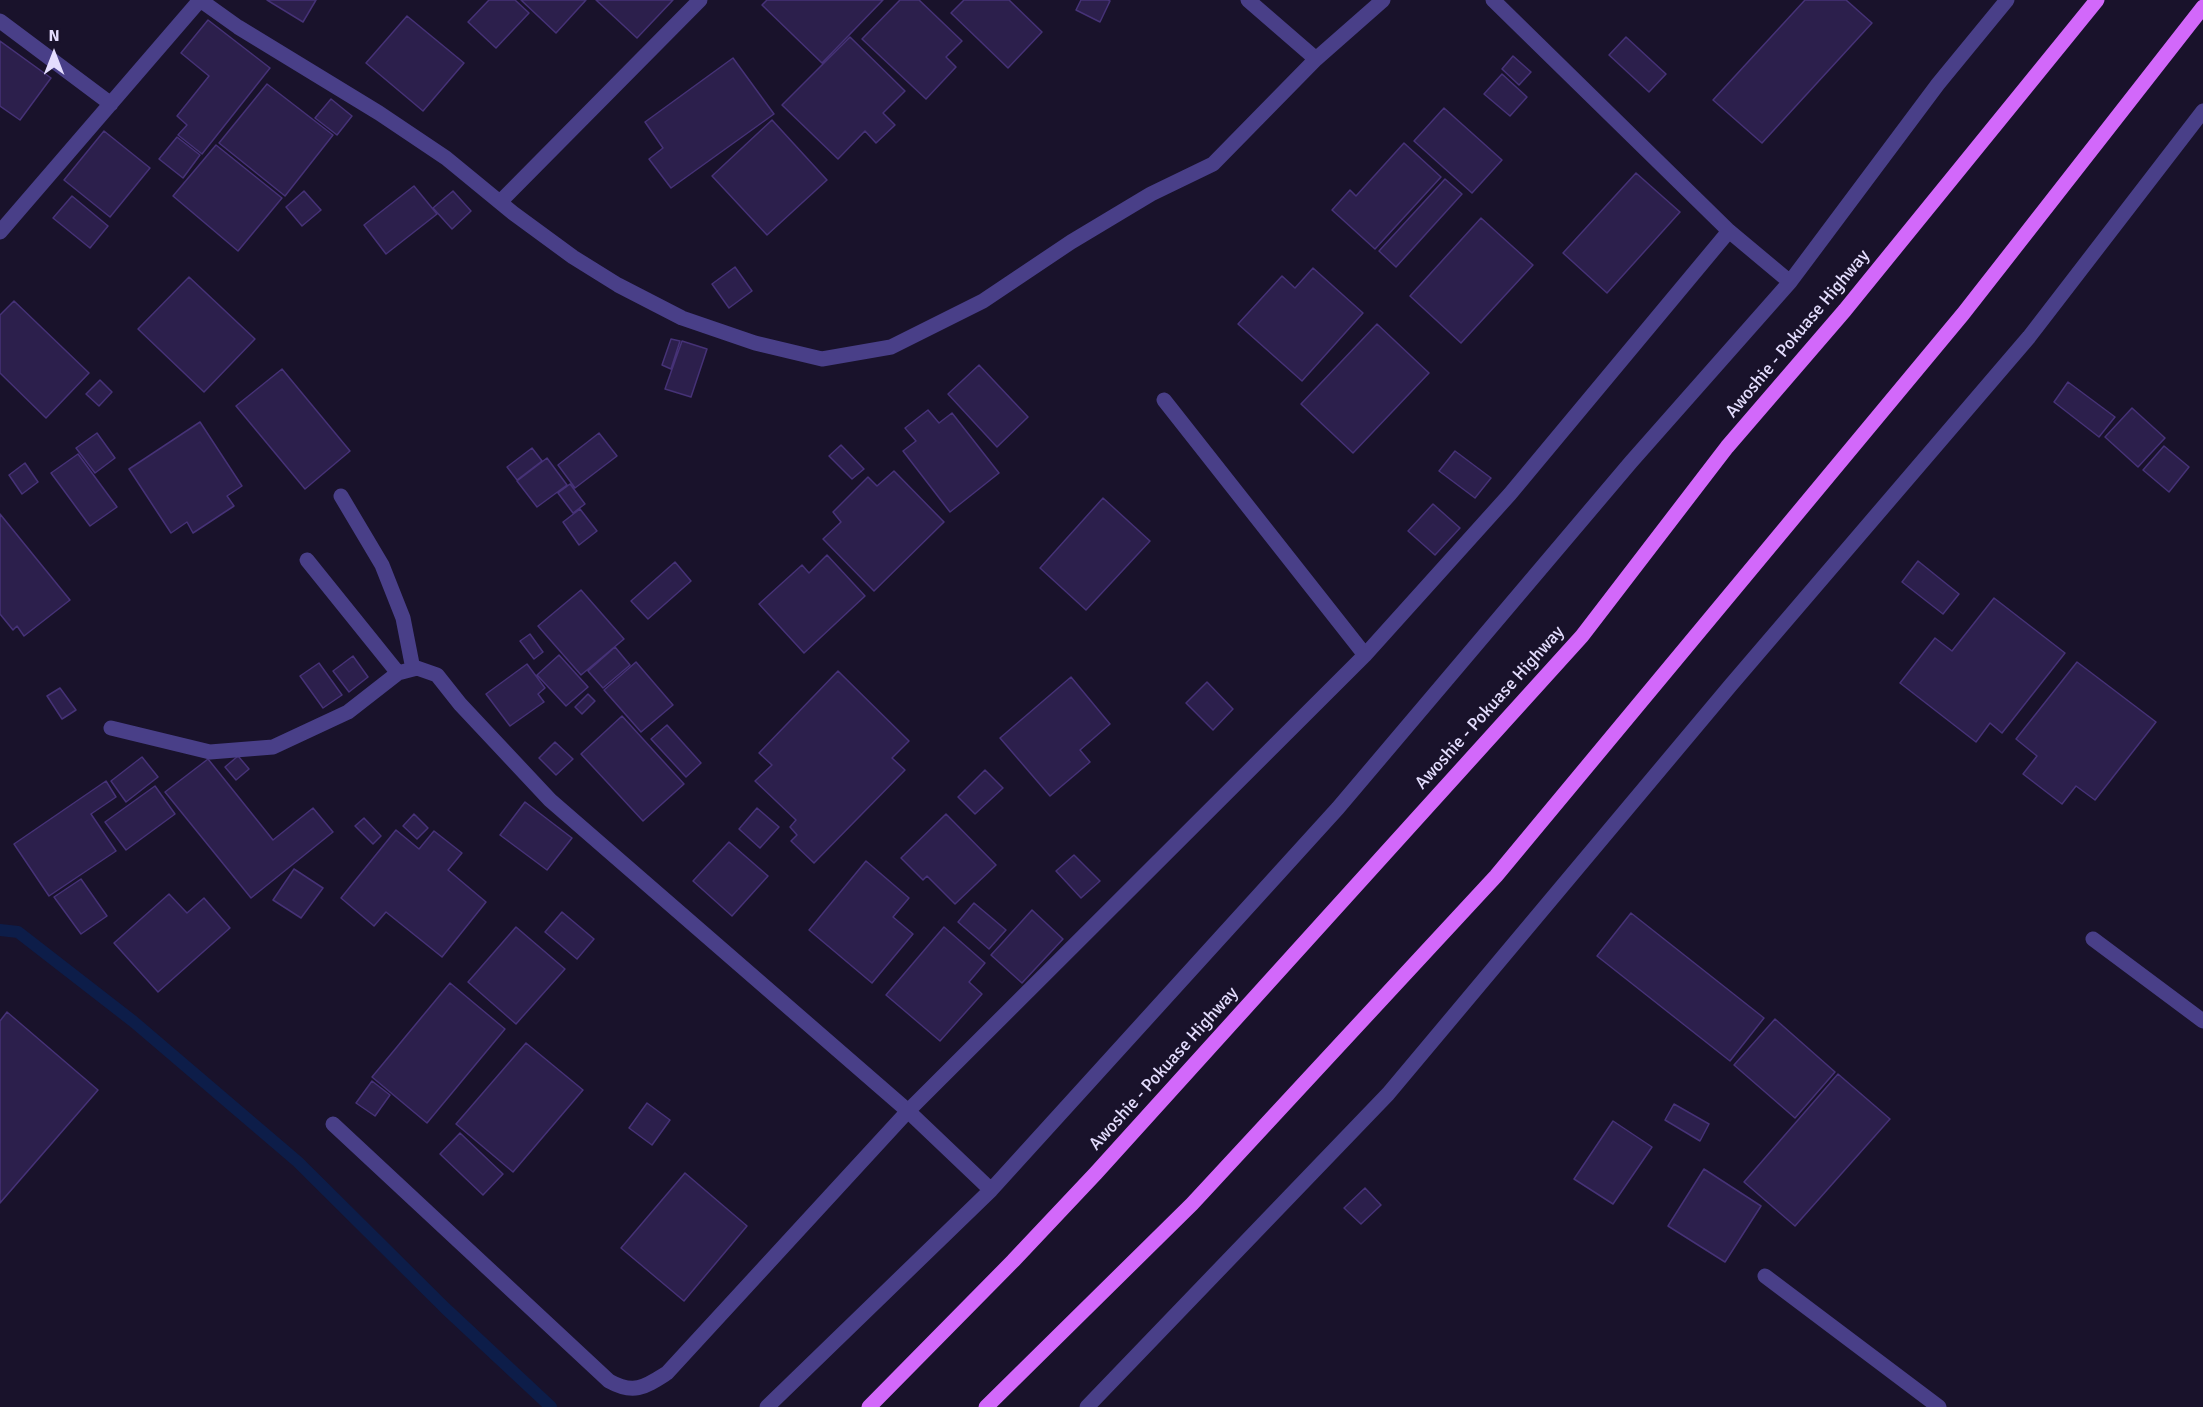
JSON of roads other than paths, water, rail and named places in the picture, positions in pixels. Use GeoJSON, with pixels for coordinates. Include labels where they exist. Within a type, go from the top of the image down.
{"type":"FeatureCollection","features":[{"type":"Feature","properties":{"kind":"main road","name":"Awoshie - Pokuase Highway"},"geometry":{"type":"LineString","coordinates":[[870,1407],[1096,1173],[1582,636],[1727,447],[1845,310],[2097,0]]}},
{"type":"Feature","properties":{"kind":"main road"},"geometry":{"type":"LineString","coordinates":[[986,1407],[1192,1204],[1496,876],[1963,314],[2203,7]]}},
{"type":"Feature","properties":{"kind":"street"},"geometry":{"type":"LineString","coordinates":[[0,232],[200,0],[238,27],[379,113],[446,158],[573,257],[618,285],[682,318],[755,343],[822,359],[891,347],[983,301],[1071,242],[1151,194],[1213,164],[1316,59],[1383,0]]}},
{"type":"Feature","properties":{"kind":"street"},"geometry":{"type":"LineString","coordinates":[[500,202],[700,0]]}},
{"type":"Feature","properties":{"kind":"street"},"geometry":{"type":"LineString","coordinates":[[1248,0],[1316,59]]}},
{"type":"Feature","properties":{"kind":"street"},"geometry":{"type":"LineString","coordinates":[[1493,0],[1729,231],[1790,282]]}},
{"type":"Feature","properties":{"kind":"street"},"geometry":{"type":"LineString","coordinates":[[767,1407],[991,1190],[1338,808],[1631,462],[1790,282],[1938,84],[2007,0]]}},
{"type":"Feature","properties":{"kind":"street"},"geometry":{"type":"LineString","coordinates":[[0,21],[111,104]]}},
{"type":"Feature","properties":{"kind":"street"},"geometry":{"type":"LineString","coordinates":[[1087,1407],[1388,1094],[1730,686],[2029,337],[2203,111]]}},
{"type":"Feature","properties":{"kind":"street"},"geometry":{"type":"LineString","coordinates":[[333,1124],[609,1382],[623,1389],[645,1388],[667,1373],[908,1111],[1365,655],[1510,494],[1729,231]]}},
{"type":"Feature","properties":{"kind":"street"},"geometry":{"type":"LineString","coordinates":[[1164,400],[1365,655]]}},
{"type":"Feature","properties":{"kind":"street"},"geometry":{"type":"LineString","coordinates":[[341,496],[382,565],[402,618],[406,671]]}},
{"type":"Feature","properties":{"kind":"street"},"geometry":{"type":"LineString","coordinates":[[307,560],[406,671]]}},
{"type":"Feature","properties":{"kind":"street"},"geometry":{"type":"LineString","coordinates":[[111,729],[210,752],[273,747],[348,712],[406,671],[417,668],[438,675],[460,704],[550,800],[908,1111],[991,1190]]}},
{"type":"Feature","properties":{"kind":"street"},"geometry":{"type":"LineString","coordinates":[[2093,939],[2203,1021]]}},
{"type":"Feature","properties":{"kind":"street"},"geometry":{"type":"LineString","coordinates":[[1765,1276],[1939,1407]]}},
{"type":"Feature","properties":{"kind":"waterway"},"geometry":{"type":"LineString","coordinates":[[0,930],[18,932],[134,1022],[298,1162],[445,1308],[551,1407]]}}]}
